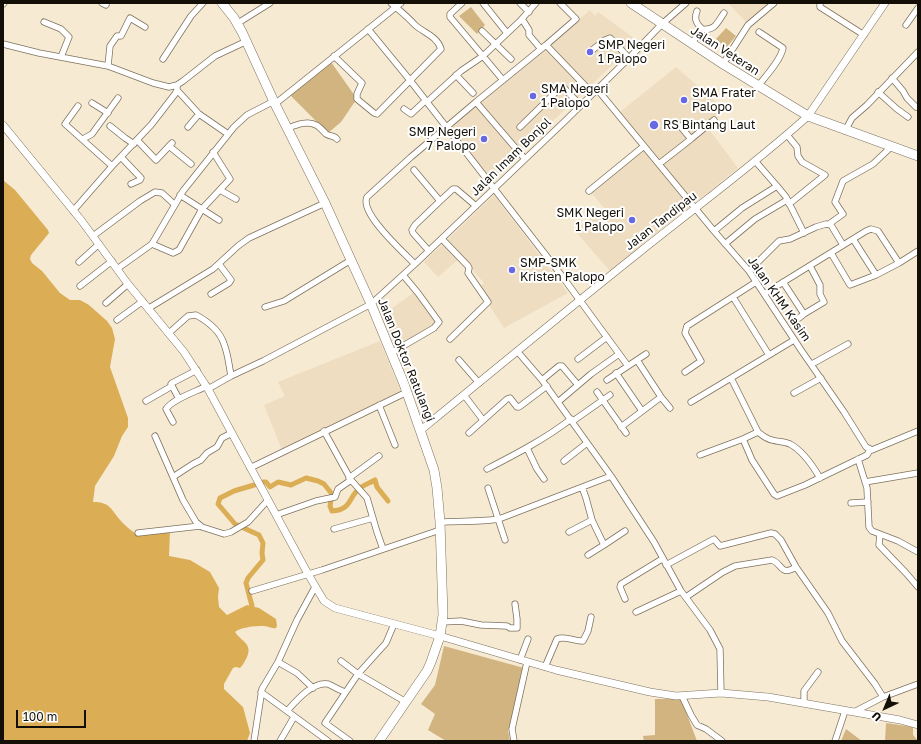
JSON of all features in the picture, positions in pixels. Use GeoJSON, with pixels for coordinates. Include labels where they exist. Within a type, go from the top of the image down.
{"type":"FeatureCollection","features":[{"type":"Feature","properties":{"kind":"highway","name":"Jalan Doktor Ratulangi"},"geometry":{"type":"LineString","coordinates":[[222,3],[238,23],[247,41],[274,102],[325,204],[372,304],[421,430],[436,479],[440,526],[443,604],[440,636],[427,671],[379,741]]}},
{"type":"Feature","properties":{"kind":"highway","name":"Jalan Veteran"},"geometry":{"type":"LineString","coordinates":[[631,3],[723,64],[808,116],[918,156]]}},
{"type":"Feature","properties":{"kind":"street"},"geometry":{"type":"LineString","coordinates":[[163,59],[202,3]]}},
{"type":"Feature","properties":{"kind":"street"},"geometry":{"type":"LineString","coordinates":[[238,23],[270,3]]}},
{"type":"Feature","properties":{"kind":"street"},"geometry":{"type":"LineString","coordinates":[[462,3],[450,16],[503,80]]}},
{"type":"Feature","properties":{"kind":"street"},"geometry":{"type":"LineString","coordinates":[[483,3],[507,33]]}},
{"type":"Feature","properties":{"kind":"street"},"geometry":{"type":"LineString","coordinates":[[520,3],[529,12]]}},
{"type":"Feature","properties":{"kind":"street"},"geometry":{"type":"LineString","coordinates":[[404,109],[411,114],[456,75],[483,56],[522,20],[536,3]]}},
{"type":"Feature","properties":{"kind":"street"},"geometry":{"type":"LineString","coordinates":[[415,264],[371,217],[365,200],[411,157],[576,19],[560,3]]}},
{"type":"Feature","properties":{"kind":"street","name":"Jalan Imam Bonjol"},"geometry":{"type":"LineString","coordinates":[[179,400],[263,361],[372,304],[442,239],[580,106],[662,24],[686,3]]}},
{"type":"Feature","properties":{"kind":"street"},"geometry":{"type":"LineString","coordinates":[[723,64],[748,25],[774,3]]}},
{"type":"Feature","properties":{"kind":"street"},"geometry":{"type":"LineString","coordinates":[[820,3],[820,7],[864,35]]}},
{"type":"Feature","properties":{"kind":"street","name":"Jalan Tandipau"},"geometry":{"type":"LineString","coordinates":[[421,430],[695,208],[756,162],[808,116],[885,3]]}},
{"type":"Feature","properties":{"kind":"street"},"geometry":{"type":"LineString","coordinates":[[117,269],[152,244],[180,195],[238,122],[247,115],[274,102],[368,29],[396,4],[417,26],[431,35],[441,48],[436,55],[375,114],[358,99],[357,94],[362,83],[334,56]]}},
{"type":"Feature","properties":{"kind":"street"},"geometry":{"type":"LineString","coordinates":[[906,25],[918,8]]}},
{"type":"Feature","properties":{"kind":"street"},"geometry":{"type":"LineString","coordinates":[[697,11],[695,18],[696,22],[702,29],[709,30],[713,28],[724,13]]}},
{"type":"Feature","properties":{"kind":"street"},"geometry":{"type":"LineString","coordinates":[[108,66],[110,46],[117,36],[121,36],[130,18],[145,26]]}},
{"type":"Feature","properties":{"kind":"street"},"geometry":{"type":"LineString","coordinates":[[522,20],[529,30],[529,34],[540,49]]}},
{"type":"Feature","properties":{"kind":"street"},"geometry":{"type":"LineString","coordinates":[[44,22],[61,30],[69,37],[61,57]]}},
{"type":"Feature","properties":{"kind":"street"},"geometry":{"type":"LineString","coordinates":[[368,29],[410,79],[580,300],[628,366]]}},
{"type":"Feature","properties":{"kind":"street"},"geometry":{"type":"LineString","coordinates":[[692,44],[702,29]]}},
{"type":"Feature","properties":{"kind":"street"},"geometry":{"type":"LineString","coordinates":[[482,31],[511,59]]}},
{"type":"Feature","properties":{"kind":"street"},"geometry":{"type":"LineString","coordinates":[[758,32],[783,48],[783,51],[758,86]]}},
{"type":"Feature","properties":{"kind":"street"},"geometry":{"type":"LineString","coordinates":[[591,51],[610,38],[629,58]]}},
{"type":"Feature","properties":{"kind":"street"},"geometry":{"type":"LineString","coordinates":[[73,211],[160,114],[177,87],[215,56],[247,41]]}},
{"type":"Feature","properties":{"kind":"street"},"geometry":{"type":"LineString","coordinates":[[3,44],[39,53],[108,66],[154,84],[177,87]]}},
{"type":"Feature","properties":{"kind":"street"},"geometry":{"type":"LineString","coordinates":[[546,44],[592,93]]}},
{"type":"Feature","properties":{"kind":"street"},"geometry":{"type":"LineString","coordinates":[[845,130],[851,119],[867,105],[918,52]]}},
{"type":"Feature","properties":{"kind":"street"},"geometry":{"type":"LineString","coordinates":[[456,75],[473,93]]}},
{"type":"Feature","properties":{"kind":"street"},"geometry":{"type":"LineString","coordinates":[[892,78],[909,101],[916,107]]}},
{"type":"Feature","properties":{"kind":"street"},"geometry":{"type":"LineString","coordinates":[[177,87],[199,114],[228,134]]}},
{"type":"Feature","properties":{"kind":"street"},"geometry":{"type":"LineString","coordinates":[[520,127],[560,88],[564,88],[580,106]]}},
{"type":"Feature","properties":{"kind":"street","name":"Jalan KHM Kasim"},"geometry":{"type":"LineString","coordinates":[[597,88],[714,231],[749,271],[868,449]]}},
{"type":"Feature","properties":{"kind":"street"},"geometry":{"type":"LineString","coordinates":[[878,92],[897,110],[908,117]]}},
{"type":"Feature","properties":{"kind":"street"},"geometry":{"type":"LineString","coordinates":[[83,139],[92,134],[118,98]]}},
{"type":"Feature","properties":{"kind":"street"},"geometry":{"type":"LineString","coordinates":[[92,102],[108,112]]}},
{"type":"Feature","properties":{"kind":"street"},"geometry":{"type":"LineString","coordinates":[[476,102],[525,159]]}},
{"type":"Feature","properties":{"kind":"street"},"geometry":{"type":"LineString","coordinates":[[78,106],[64,123],[112,166]]}},
{"type":"Feature","properties":{"kind":"street"},"geometry":{"type":"LineString","coordinates":[[188,127],[199,114]]}},
{"type":"Feature","properties":{"kind":"street"},"geometry":{"type":"LineString","coordinates":[[659,164],[714,120]]}},
{"type":"Feature","properties":{"kind":"street"},"geometry":{"type":"LineString","coordinates":[[288,128],[302,123],[312,123],[317,125],[326,134],[333,135],[337,140]]}},
{"type":"Feature","properties":{"kind":"street"},"geometry":{"type":"LineString","coordinates":[[3,125],[93,236],[128,284],[149,308],[197,370],[315,587],[324,601],[331,607],[440,636],[545,667],[650,692],[682,696],[721,693],[768,697],[900,720],[918,725]]}},
{"type":"Feature","properties":{"kind":"street"},"geometry":{"type":"LineString","coordinates":[[110,126],[125,138],[136,142],[156,160],[170,145],[191,164]]}},
{"type":"Feature","properties":{"kind":"street"},"geometry":{"type":"LineString","coordinates":[[680,126],[691,139]]}},
{"type":"Feature","properties":{"kind":"street"},"geometry":{"type":"LineString","coordinates":[[725,244],[755,219],[788,202],[824,174],[802,162],[798,156],[797,147],[786,135]]}},
{"type":"Feature","properties":{"kind":"street"},"geometry":{"type":"LineString","coordinates":[[589,190],[644,146]]}},
{"type":"Feature","properties":{"kind":"street"},"geometry":{"type":"LineString","coordinates":[[749,271],[779,241],[790,239],[816,227],[829,224],[843,214],[835,200],[843,181],[873,164],[891,147]]}},
{"type":"Feature","properties":{"kind":"street"},"geometry":{"type":"LineString","coordinates":[[152,244],[173,253],[179,250],[202,209],[230,179],[213,152]]}},
{"type":"Feature","properties":{"kind":"street"},"geometry":{"type":"LineString","coordinates":[[121,157],[141,178],[140,180],[131,184]]}},
{"type":"Feature","properties":{"kind":"street"},"geometry":{"type":"LineString","coordinates":[[756,162],[778,186],[804,233]]}},
{"type":"Feature","properties":{"kind":"street"},"geometry":{"type":"LineString","coordinates":[[414,170],[440,201]]}},
{"type":"Feature","properties":{"kind":"street"},"geometry":{"type":"LineString","coordinates":[[714,231],[742,208],[778,186]]}},
{"type":"Feature","properties":{"kind":"street"},"geometry":{"type":"LineString","coordinates":[[429,250],[413,233],[412,230],[414,225],[453,189],[456,189],[476,206]]}},
{"type":"Feature","properties":{"kind":"street"},"geometry":{"type":"LineString","coordinates":[[220,190],[236,199]]}},
{"type":"Feature","properties":{"kind":"street"},"geometry":{"type":"LineString","coordinates":[[93,236],[140,201],[155,192],[162,193],[174,204]]}},
{"type":"Feature","properties":{"kind":"street"},"geometry":{"type":"LineString","coordinates":[[180,195],[219,220]]}},
{"type":"Feature","properties":{"kind":"street"},"geometry":{"type":"LineString","coordinates":[[149,308],[205,275],[249,238],[325,204]]}},
{"type":"Feature","properties":{"kind":"street"},"geometry":{"type":"LineString","coordinates":[[829,224],[833,226],[844,245]]}},
{"type":"Feature","properties":{"kind":"street"},"geometry":{"type":"LineString","coordinates":[[764,294],[871,229],[876,230],[899,263]]}},
{"type":"Feature","properties":{"kind":"street"},"geometry":{"type":"LineString","coordinates":[[442,239],[469,267],[468,272],[488,302],[450,339]]}},
{"type":"Feature","properties":{"kind":"street"},"geometry":{"type":"LineString","coordinates":[[853,239],[876,275]]}},
{"type":"Feature","properties":{"kind":"street"},"geometry":{"type":"LineString","coordinates":[[79,262],[99,244]]}},
{"type":"Feature","properties":{"kind":"street"},"geometry":{"type":"LineString","coordinates":[[831,253],[850,285],[852,285],[876,275],[918,251]]}},
{"type":"Feature","properties":{"kind":"street"},"geometry":{"type":"LineString","coordinates":[[265,307],[284,301],[351,260]]}},
{"type":"Feature","properties":{"kind":"street"},"geometry":{"type":"LineString","coordinates":[[80,286],[112,261]]}},
{"type":"Feature","properties":{"kind":"street"},"geometry":{"type":"LineString","coordinates":[[211,294],[229,283],[231,280],[219,264]]}},
{"type":"Feature","properties":{"kind":"street"},"geometry":{"type":"LineString","coordinates":[[799,318],[824,302],[820,294],[820,285],[810,266]]}},
{"type":"Feature","properties":{"kind":"street"},"geometry":{"type":"LineString","coordinates":[[391,353],[434,328],[439,322],[403,275]]}},
{"type":"Feature","properties":{"kind":"street"},"geometry":{"type":"LineString","coordinates":[[685,372],[701,361],[685,332],[689,324],[756,282]]}},
{"type":"Feature","properties":{"kind":"street"},"geometry":{"type":"LineString","coordinates":[[783,282],[804,314]]}},
{"type":"Feature","properties":{"kind":"street"},"geometry":{"type":"LineString","coordinates":[[106,302],[128,284]]}},
{"type":"Feature","properties":{"kind":"street"},"geometry":{"type":"LineString","coordinates":[[733,297],[769,355]]}},
{"type":"Feature","properties":{"kind":"street"},"geometry":{"type":"LineString","coordinates":[[117,320],[143,301]]}},
{"type":"Feature","properties":{"kind":"street"},"geometry":{"type":"LineString","coordinates":[[169,333],[188,316],[196,315],[201,318],[215,330],[221,338],[224,344],[231,376]]}},
{"type":"Feature","properties":{"kind":"street"},"geometry":{"type":"LineString","coordinates":[[578,359],[607,337]]}},
{"type":"Feature","properties":{"kind":"street"},"geometry":{"type":"LineString","coordinates":[[691,402],[794,340]]}},
{"type":"Feature","properties":{"kind":"street"},"geometry":{"type":"LineString","coordinates":[[812,364],[848,344]]}},
{"type":"Feature","properties":{"kind":"street"},"geometry":{"type":"LineString","coordinates":[[517,351],[542,380],[611,476],[654,542],[681,591],[710,630],[720,649],[721,693]]}},
{"type":"Feature","properties":{"kind":"street"},"geometry":{"type":"LineString","coordinates":[[558,402],[591,374],[618,354]]}},
{"type":"Feature","properties":{"kind":"street"},"geometry":{"type":"LineString","coordinates":[[607,380],[646,354]]}},
{"type":"Feature","properties":{"kind":"street"},"geometry":{"type":"LineString","coordinates":[[459,360],[479,383]]}},
{"type":"Feature","properties":{"kind":"street"},"geometry":{"type":"LineString","coordinates":[[637,360],[670,408]]}},
{"type":"Feature","properties":{"kind":"street"},"geometry":{"type":"LineString","coordinates":[[542,380],[559,366],[578,385]]}},
{"type":"Feature","properties":{"kind":"street"},"geometry":{"type":"LineString","coordinates":[[146,400],[172,386],[172,383],[197,370]]}},
{"type":"Feature","properties":{"kind":"street"},"geometry":{"type":"LineString","coordinates":[[616,373],[642,411]]}},
{"type":"Feature","properties":{"kind":"street"},"geometry":{"type":"LineString","coordinates":[[731,378],[758,432],[773,441],[779,440],[791,445],[809,461],[820,478]]}},
{"type":"Feature","properties":{"kind":"street"},"geometry":{"type":"LineString","coordinates":[[794,393],[821,378]]}},
{"type":"Feature","properties":{"kind":"street"},"geometry":{"type":"LineString","coordinates":[[172,386],[179,400],[166,407],[172,422]]}},
{"type":"Feature","properties":{"kind":"street"},"geometry":{"type":"LineString","coordinates":[[470,433],[507,399],[510,398],[517,407],[520,407],[546,386]]}},
{"type":"Feature","properties":{"kind":"street"},"geometry":{"type":"LineString","coordinates":[[250,468],[406,392]]}},
{"type":"Feature","properties":{"kind":"street"},"geometry":{"type":"LineString","coordinates":[[597,392],[626,433]]}},
{"type":"Feature","properties":{"kind":"street"},"geometry":{"type":"LineString","coordinates":[[464,395],[483,420]]}},
{"type":"Feature","properties":{"kind":"street"},"geometry":{"type":"LineString","coordinates":[[487,469],[527,448],[610,395]]}},
{"type":"Feature","properties":{"kind":"street"},"geometry":{"type":"LineString","coordinates":[[621,427],[661,397]]}},
{"type":"Feature","properties":{"kind":"street"},"geometry":{"type":"LineString","coordinates":[[379,405],[395,445]]}},
{"type":"Feature","properties":{"kind":"street"},"geometry":{"type":"LineString","coordinates":[[324,431],[350,479],[367,498],[372,518],[383,549]]}},
{"type":"Feature","properties":{"kind":"street"},"geometry":{"type":"LineString","coordinates":[[743,439],[752,460],[775,495],[805,485],[820,478],[868,454],[868,449],[918,431]]}},
{"type":"Feature","properties":{"kind":"street"},"geometry":{"type":"LineString","coordinates":[[700,455],[758,432]]}},
{"type":"Feature","properties":{"kind":"street"},"geometry":{"type":"LineString","coordinates":[[173,477],[201,460],[207,453],[217,447],[222,438],[232,433]]}},
{"type":"Feature","properties":{"kind":"street"},"geometry":{"type":"LineString","coordinates":[[155,436],[183,500],[200,526]]}},
{"type":"Feature","properties":{"kind":"street"},"geometry":{"type":"LineString","coordinates":[[564,461],[587,443]]}},
{"type":"Feature","properties":{"kind":"street"},"geometry":{"type":"LineString","coordinates":[[527,448],[537,469],[544,479]]}},
{"type":"Feature","properties":{"kind":"street"},"geometry":{"type":"LineString","coordinates":[[276,515],[308,503],[335,497],[338,489],[379,456]]}},
{"type":"Feature","properties":{"kind":"street"},"geometry":{"type":"LineString","coordinates":[[858,459],[860,470],[865,482],[868,502],[869,527],[872,531],[898,541],[918,552]]}},
{"type":"Feature","properties":{"kind":"street"},"geometry":{"type":"LineString","coordinates":[[865,482],[918,473]]}},
{"type":"Feature","properties":{"kind":"street"},"geometry":{"type":"LineString","coordinates":[[252,591],[383,549],[440,526],[461,520],[482,522],[499,519],[611,476]]}},
{"type":"Feature","properties":{"kind":"street"},"geometry":{"type":"LineString","coordinates":[[488,488],[505,540]]}},
{"type":"Feature","properties":{"kind":"street"},"geometry":{"type":"LineString","coordinates":[[582,488],[592,520],[604,545]]}},
{"type":"Feature","properties":{"kind":"street"},"geometry":{"type":"LineString","coordinates":[[138,533],[200,526],[224,534],[238,529],[245,524],[268,500]]}},
{"type":"Feature","properties":{"kind":"street"},"geometry":{"type":"LineString","coordinates":[[851,503],[868,502]]}},
{"type":"Feature","properties":{"kind":"street"},"geometry":{"type":"LineString","coordinates":[[334,529],[372,518]]}},
{"type":"Feature","properties":{"kind":"street"},"geometry":{"type":"LineString","coordinates":[[569,532],[592,520]]}},
{"type":"Feature","properties":{"kind":"street"},"geometry":{"type":"LineString","coordinates":[[588,555],[625,532]]}},
{"type":"Feature","properties":{"kind":"street"},"geometry":{"type":"LineString","coordinates":[[666,565],[714,540],[720,546],[773,533],[779,537],[796,567],[828,613],[842,641],[875,684],[883,697]]}},
{"type":"Feature","properties":{"kind":"street"},"geometry":{"type":"LineString","coordinates":[[880,534],[879,545],[918,587]]}},
{"type":"Feature","properties":{"kind":"street"},"geometry":{"type":"LineString","coordinates":[[625,599],[620,587],[621,584],[662,558]]}},
{"type":"Feature","properties":{"kind":"street"},"geometry":{"type":"LineString","coordinates":[[686,597],[723,572],[735,566],[772,560],[777,562],[783,570],[796,567]]}},
{"type":"Feature","properties":{"kind":"street"},"geometry":{"type":"LineString","coordinates":[[254,741],[261,692],[278,662],[296,620],[315,587]]}},
{"type":"Feature","properties":{"kind":"street"},"geometry":{"type":"LineString","coordinates":[[636,612],[681,591]]}},
{"type":"Feature","properties":{"kind":"street"},"geometry":{"type":"LineString","coordinates":[[442,622],[461,622],[481,626],[508,626],[510,628],[517,628],[515,604]]}},
{"type":"Feature","properties":{"kind":"street"},"geometry":{"type":"LineString","coordinates":[[545,667],[557,639],[561,637],[583,641],[588,631],[591,617]]}},
{"type":"Feature","properties":{"kind":"street"},"geometry":{"type":"LineString","coordinates":[[350,741],[325,723],[358,674],[386,643],[394,624]]}},
{"type":"Feature","properties":{"kind":"street"},"geometry":{"type":"LineString","coordinates":[[514,741],[512,729],[528,639]]}},
{"type":"Feature","properties":{"kind":"street"},"geometry":{"type":"LineString","coordinates":[[341,661],[358,674],[406,702]]}},
{"type":"Feature","properties":{"kind":"street"},"geometry":{"type":"LineString","coordinates":[[278,662],[297,673],[313,688]]}},
{"type":"Feature","properties":{"kind":"street"},"geometry":{"type":"LineString","coordinates":[[804,703],[804,691],[818,672]]}},
{"type":"Feature","properties":{"kind":"street"},"geometry":{"type":"LineString","coordinates":[[287,711],[304,693],[313,688],[326,684],[345,692]]}},
{"type":"Feature","properties":{"kind":"street"},"geometry":{"type":"LineString","coordinates":[[854,712],[883,697],[918,684]]}},
{"type":"Feature","properties":{"kind":"street"},"geometry":{"type":"LineString","coordinates":[[261,692],[328,741]]}},
{"type":"Feature","properties":{"kind":"street"},"geometry":{"type":"LineString","coordinates":[[682,696],[697,725],[706,729],[722,741]]}},
{"type":"Feature","properties":{"kind":"street"},"geometry":{"type":"LineString","coordinates":[[835,741],[845,711]]}},
{"type":"Feature","properties":{"kind":"street"},"geometry":{"type":"LineString","coordinates":[[280,741],[294,716]]}},
{"type":"Feature","properties":{"kind":"shaded area"},"geometry":{"type":"Polygon","coordinates":[[[728,3],[771,3],[749,25],[728,3]]]}},
{"type":"Feature","properties":{"kind":"shaded area"},"geometry":{"type":"Polygon","coordinates":[[[471,7],[485,25],[477,34],[459,16],[471,7]]]}},
{"type":"Feature","properties":{"kind":"shaded area"},"geometry":{"type":"Polygon","coordinates":[[[590,10],[595,16],[598,12],[638,41],[520,152],[492,181],[449,126],[590,10]]]}},
{"type":"Feature","properties":{"kind":"shaded area"},"geometry":{"type":"Polygon","coordinates":[[[726,28],[736,36],[726,48],[716,39],[726,28]]]}},
{"type":"Feature","properties":{"kind":"shaded area"},"geometry":{"type":"Polygon","coordinates":[[[331,62],[355,96],[356,100],[341,122],[328,133],[290,95],[331,62]]]}},
{"type":"Feature","properties":{"kind":"shaded area"},"geometry":{"type":"Polygon","coordinates":[[[676,67],[724,109],[661,161],[620,112],[676,67]]]}},
{"type":"Feature","properties":{"kind":"shaded area"},"geometry":{"type":"Polygon","coordinates":[[[708,128],[738,168],[695,203],[663,165],[708,128]]]}},
{"type":"Feature","properties":{"kind":"shaded area","name":"SMK Negeri 1 Palopo"},"geometry":{"type":"Polygon","coordinates":[[[644,148],[692,205],[610,271],[574,230],[605,209],[589,190],[644,148]]]}},
{"type":"Feature","properties":{"kind":"shaded area"},"geometry":{"type":"Polygon","coordinates":[[[3,180],[15,190],[48,230],[49,233],[31,255],[30,259],[32,263],[42,271],[60,293],[70,300],[80,300],[89,305],[107,321],[112,328],[115,339],[110,367],[128,418],[128,427],[122,436],[114,456],[95,486],[93,502],[104,503],[110,507],[124,525],[136,534],[170,531],[169,556],[190,560],[210,572],[219,588],[219,607],[227,615],[247,605],[259,608],[276,619],[276,628],[263,626],[252,627],[235,632],[246,643],[248,653],[240,668],[233,668],[224,684],[224,689],[243,707],[250,733],[247,741],[3,741],[3,180]]]}},
{"type":"Feature","properties":{"kind":"shaded area","name":"SMP-SMK Kristen Palopo"},"geometry":{"type":"Polygon","coordinates":[[[494,195],[568,293],[504,328],[478,288],[484,283],[461,257],[438,277],[424,262],[494,195]]]}},
{"type":"Feature","properties":{"kind":"shaded area"},"geometry":{"type":"Polygon","coordinates":[[[416,291],[440,324],[397,349],[381,316],[416,291]]]}},
{"type":"Feature","properties":{"kind":"shaded area"},"geometry":{"type":"Polygon","coordinates":[[[380,341],[401,392],[282,450],[264,405],[285,396],[278,382],[380,341]]]}},
{"type":"Feature","properties":{"kind":"shaded area"},"geometry":{"type":"Polygon","coordinates":[[[444,646],[524,668],[508,731],[510,741],[446,741],[428,730],[435,714],[421,704],[435,685],[444,646]]]}},
{"type":"Feature","properties":{"kind":"shaded area"},"geometry":{"type":"Polygon","coordinates":[[[655,699],[681,699],[697,741],[644,741],[643,736],[655,735],[655,699]]]}},
{"type":"Feature","properties":{"kind":"shaded area"},"geometry":{"type":"Polygon","coordinates":[[[886,723],[913,727],[913,735],[918,741],[885,741],[886,723]]]}},
{"type":"Feature","properties":{"kind":"shaded area"},"geometry":{"type":"Polygon","coordinates":[[[846,729],[862,741],[841,741],[846,729]]]}},
{"type":"Feature","properties":{"kind":"waterway"},"geometry":{"type":"LineString","coordinates":[[252,606],[246,583],[248,578],[263,560],[263,543],[259,535],[235,524],[218,504],[220,498],[234,491],[264,482],[266,482],[270,487],[278,482],[291,485],[306,478],[324,484],[332,494],[330,506],[332,511],[346,506],[360,488],[375,480],[377,487],[388,501]]}},
{"type":"Feature","properties":{"kind":"place","name":"SMP Negeri 1 Palopo"},"geometry":{"type":"Point","coordinates":[590,52]}},
{"type":"Feature","properties":{"kind":"place","name":"SMA Negeri 1 Palopo"},"geometry":{"type":"Point","coordinates":[533,96]}},
{"type":"Feature","properties":{"kind":"place","name":"SMA Frater Palopo"},"geometry":{"type":"Point","coordinates":[684,100]}},
{"type":"Feature","properties":{"kind":"place","name":"RS Bintang Laut"},"geometry":{"type":"Point","coordinates":[654,125]}},
{"type":"Feature","properties":{"kind":"place","name":"SMP Negeri 7 Palopo"},"geometry":{"type":"Point","coordinates":[484,139]}},
{"type":"Feature","properties":{"kind":"place","name":"SMK Negeri 1 Palopo"},"geometry":{"type":"Point","coordinates":[632,220]}},
{"type":"Feature","properties":{"kind":"place","name":"SMP-SMK Kristen Palopo"},"geometry":{"type":"Point","coordinates":[512,270]}}]}
